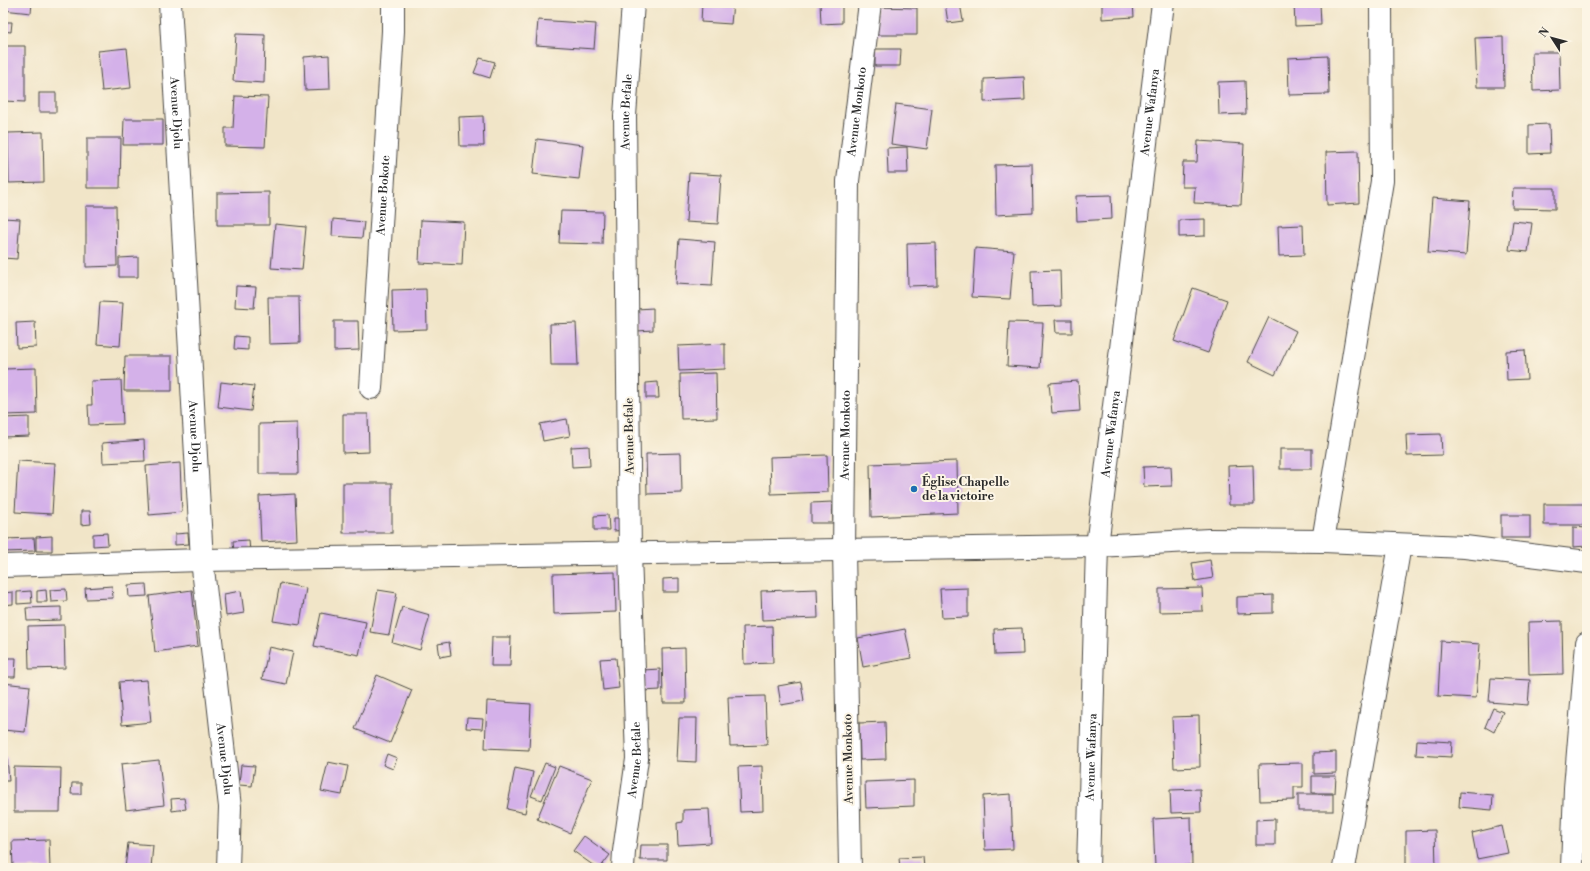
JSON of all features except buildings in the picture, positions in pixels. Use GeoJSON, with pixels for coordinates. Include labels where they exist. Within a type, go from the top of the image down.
{"type":"FeatureCollection","features":[{"type":"Feature","properties":{"kind":"street","name":"Avenue Djolu"},"geometry":{"type":"LineString","coordinates":[[170,3],[202,560],[230,808],[228,868]]}},
{"type":"Feature","properties":{"kind":"street","name":"Avenue Bokote"},"geometry":{"type":"LineString","coordinates":[[371,388],[393,31],[393,3]]}},
{"type":"Feature","properties":{"kind":"street","name":"Avenue Befale"},"geometry":{"type":"LineString","coordinates":[[623,868],[637,759],[630,554],[624,116],[633,3]]}},
{"type":"Feature","properties":{"kind":"street","name":"Avenue Monkoto"},"geometry":{"type":"LineString","coordinates":[[850,868],[844,550],[848,181],[870,3]]}},
{"type":"Feature","properties":{"kind":"street","name":"Avenue Wafanya"},"geometry":{"type":"LineString","coordinates":[[1088,868],[1097,546],[1163,3]]}},
{"type":"Feature","properties":{"kind":"street"},"geometry":{"type":"LineString","coordinates":[[1323,541],[1382,181],[1381,3]]}},
{"type":"Feature","properties":{"kind":"street"},"geometry":{"type":"LineString","coordinates":[[3,566],[202,560],[1097,546],[1209,540],[1323,541],[1465,547],[1587,562]]}},
{"type":"Feature","properties":{"kind":"street"},"geometry":{"type":"LineString","coordinates":[[1344,868],[1400,545]]}},
{"type":"Feature","properties":{"kind":"street"},"geometry":{"type":"LineString","coordinates":[[1572,868],[1575,788],[1587,643]]}},
{"type":"Feature","properties":{"kind":"place","name":"Église Chapelle de la victoire"},"geometry":{"type":"Point","coordinates":[914,489]}}]}
